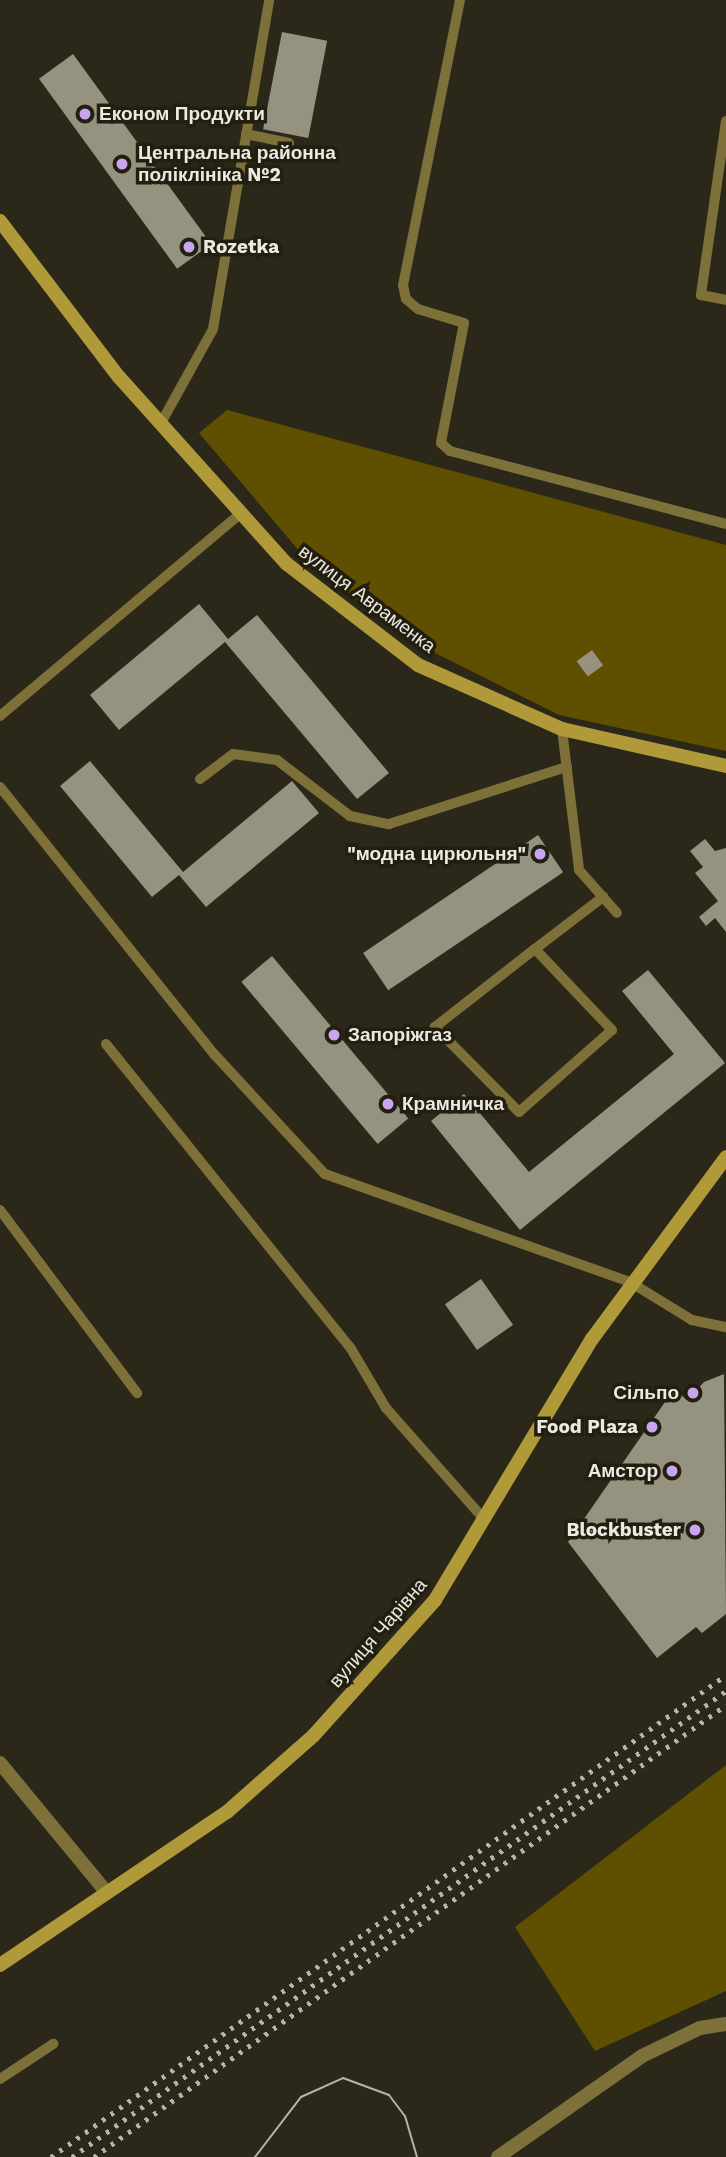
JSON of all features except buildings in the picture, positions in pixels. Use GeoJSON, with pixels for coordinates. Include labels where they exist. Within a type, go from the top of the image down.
{"type":"FeatureCollection","features":[{"type":"Feature","properties":{"kind":"main road","name":"вулиця Авраменка"},"geometry":{"type":"LineString","coordinates":[[0,221],[161,423],[287,564],[418,665],[562,729],[726,766]]}},
{"type":"Feature","properties":{"kind":"main road","name":"вулиця Чарівна"},"geometry":{"type":"LineString","coordinates":[[0,1965],[227,1812],[314,1735],[435,1600],[630,1282],[726,1157]]}},
{"type":"Feature","properties":{"kind":"street"},"geometry":{"type":"LineString","coordinates":[[0,1763],[107,1893]]}},
{"type":"Feature","properties":{"kind":"street"},"geometry":{"type":"LineString","coordinates":[[498,2157],[642,2056],[700,2028],[726,2024]]}},
{"type":"Feature","properties":{"kind":"lane"},"geometry":{"type":"LineString","coordinates":[[161,423],[213,329],[269,0]]}},
{"type":"Feature","properties":{"kind":"lane"},"geometry":{"type":"LineString","coordinates":[[460,0],[403,285],[406,299],[418,309],[464,323],[441,443],[450,451],[726,524]]}},
{"type":"Feature","properties":{"kind":"lane"},"geometry":{"type":"LineString","coordinates":[[726,121],[701,295],[726,300]]}},
{"type":"Feature","properties":{"kind":"lane"},"geometry":{"type":"LineString","coordinates":[[246,134],[289,143]]}},
{"type":"Feature","properties":{"kind":"lane"},"geometry":{"type":"LineString","coordinates":[[0,716],[241,513]]}},
{"type":"Feature","properties":{"kind":"lane"},"geometry":{"type":"LineString","coordinates":[[562,729],[579,870],[617,913]]}},
{"type":"Feature","properties":{"kind":"lane"},"geometry":{"type":"LineString","coordinates":[[200,779],[233,754],[277,760],[349,816],[389,824],[567,767]]}},
{"type":"Feature","properties":{"kind":"lane"},"geometry":{"type":"LineString","coordinates":[[0,787],[215,1055],[325,1174],[630,1282],[692,1320],[726,1327]]}},
{"type":"Feature","properties":{"kind":"lane"},"geometry":{"type":"LineString","coordinates":[[535,949],[612,1030],[519,1112],[435,1027],[535,949],[603,897]]}},
{"type":"Feature","properties":{"kind":"lane"},"geometry":{"type":"LineString","coordinates":[[106,1044],[350,1347],[386,1408],[484,1519]]}},
{"type":"Feature","properties":{"kind":"lane"},"geometry":{"type":"LineString","coordinates":[[0,1210],[138,1393]]}},
{"type":"Feature","properties":{"kind":"lane"},"geometry":{"type":"LineString","coordinates":[[0,2079],[54,2043]]}},
{"type":"Feature","properties":{"kind":"shaded area"},"geometry":{"type":"Polygon","coordinates":[[[227,410],[726,545],[726,751],[559,715],[405,638],[306,559],[199,433],[227,410]]]}},
{"type":"Feature","properties":{"kind":"shaded area"},"geometry":{"type":"Polygon","coordinates":[[[726,1765],[726,1991],[595,2051],[515,1927],[726,1765]]]}},
{"type":"Feature","properties":{"kind":"tram line"},"geometry":{"type":"LineString","coordinates":[[255,2157],[301,2097],[343,2078],[389,2095],[405,2116],[417,2157]]}},
{"type":"Feature","properties":{"kind":"railway"},"geometry":{"type":"LineString","coordinates":[[51,2157],[726,1675]]}},
{"type":"Feature","properties":{"kind":"railway"},"geometry":{"type":"LineString","coordinates":[[72,2157],[726,1691]]}},
{"type":"Feature","properties":{"kind":"railway"},"geometry":{"type":"LineString","coordinates":[[94,2157],[726,1705]]}},
{"type":"Feature","properties":{"kind":"place","name":"Економ Продукти"},"geometry":{"type":"Point","coordinates":[85,114]}},
{"type":"Feature","properties":{"kind":"place","name":"Центральна районна поліклініка №2"},"geometry":{"type":"Point","coordinates":[122,164]}},
{"type":"Feature","properties":{"kind":"place","name":"Rozetka"},"geometry":{"type":"Point","coordinates":[189,247]}},
{"type":"Feature","properties":{"kind":"place","name":"\"модна цирюльня\""},"geometry":{"type":"Point","coordinates":[540,854]}},
{"type":"Feature","properties":{"kind":"place","name":"Запоріжгаз"},"geometry":{"type":"Point","coordinates":[334,1035]}},
{"type":"Feature","properties":{"kind":"place","name":"Крамничка"},"geometry":{"type":"Point","coordinates":[388,1104]}},
{"type":"Feature","properties":{"kind":"place","name":"Сільпо"},"geometry":{"type":"Point","coordinates":[693,1393]}},
{"type":"Feature","properties":{"kind":"place","name":"Food Plaza"},"geometry":{"type":"Point","coordinates":[652,1427]}},
{"type":"Feature","properties":{"kind":"place","name":"Амстор"},"geometry":{"type":"Point","coordinates":[672,1471]}},
{"type":"Feature","properties":{"kind":"place","name":"Blockbuster"},"geometry":{"type":"Point","coordinates":[695,1530]}}]}
